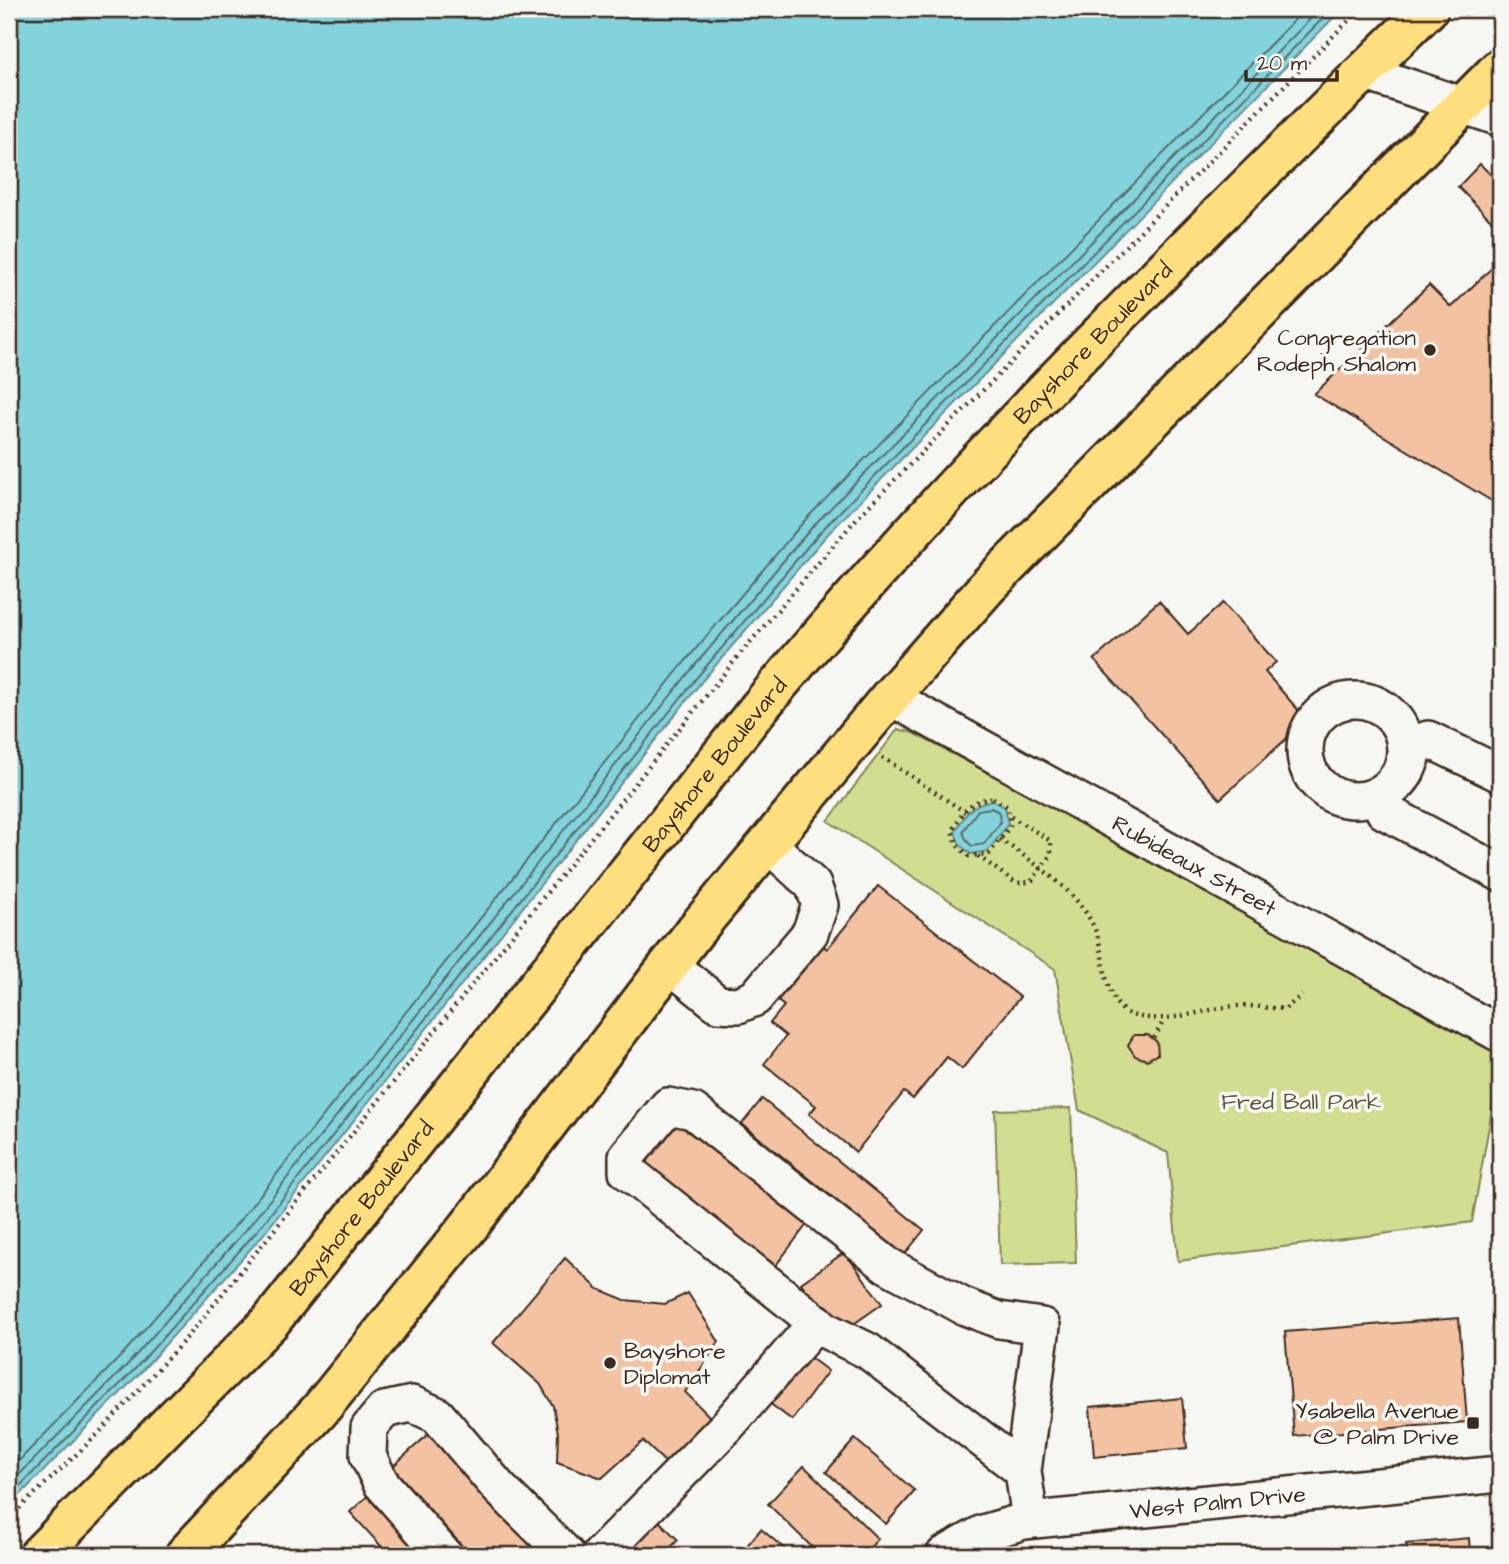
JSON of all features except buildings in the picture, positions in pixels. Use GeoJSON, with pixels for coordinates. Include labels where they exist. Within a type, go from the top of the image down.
{"type":"FeatureCollection","features":[{"type":"Feature","properties":{"kind":"main road","name":"Bayshore Boulevard"},"geometry":{"type":"LineString","coordinates":[[39,1555],[271,1321],[833,618],[1004,436],[1428,9]]}},
{"type":"Feature","properties":{"kind":"main road"},"geometry":{"type":"LineString","coordinates":[[185,1555],[342,1382],[469,1226],[670,965],[768,844],[890,697],[987,587],[1500,68]]}},
{"type":"Feature","properties":{"kind":"street"},"geometry":{"type":"LineString","coordinates":[[1364,72],[1500,118]]}},
{"type":"Feature","properties":{"kind":"street","name":"Rubideaux Street"},"geometry":{"type":"LineString","coordinates":[[890,697],[1500,1034]]}},
{"type":"Feature","properties":{"kind":"street"},"geometry":{"type":"LineString","coordinates":[[1500,774],[1428,739],[1415,745],[1410,766],[1395,788],[1378,795],[1384,811],[1500,873]]}},
{"type":"Feature","properties":{"kind":"street"},"geometry":{"type":"LineString","coordinates":[[670,965],[718,1004],[738,1005],[755,998],[810,933],[820,905],[813,885],[768,844]]}},
{"type":"Feature","properties":{"kind":"street"},"geometry":{"type":"LineString","coordinates":[[1023,1471],[868,1351],[817,1322],[627,1171],[628,1156],[668,1106],[693,1111],[887,1265],[963,1306],[999,1320],[1042,1326],[1023,1471],[1030,1521]]}},
{"type":"Feature","properties":{"kind":"street"},"geometry":{"type":"LineString","coordinates":[[600,1555],[727,1426],[817,1322]]}},
{"type":"Feature","properties":{"kind":"street"},"geometry":{"type":"LineString","coordinates":[[342,1382],[379,1416]]}},
{"type":"Feature","properties":{"kind":"street"},"geometry":{"type":"LineString","coordinates":[[444,1555],[381,1483],[368,1456],[369,1428],[384,1410],[412,1404],[437,1415],[499,1488],[568,1555]]}},
{"type":"Feature","properties":{"kind":"street","name":"West Palm Drive"},"geometry":{"type":"LineString","coordinates":[[943,1555],[983,1533],[1030,1521],[1500,1474]]}},
{"type":"Feature","properties":{"kind":"path"},"geometry":{"type":"LineString","coordinates":[[881,756],[965,812]]}},
{"type":"Feature","properties":{"kind":"path"},"geometry":{"type":"LineString","coordinates":[[993,798],[1008,807],[1009,816],[1010,826],[989,854],[969,856],[958,846],[952,831],[976,800],[993,798]]}},
{"type":"Feature","properties":{"kind":"path"},"geometry":{"type":"LineString","coordinates":[[978,856],[1016,883],[1031,882],[1051,855],[1051,841],[1009,816]]}},
{"type":"Feature","properties":{"kind":"path"},"geometry":{"type":"LineString","coordinates":[[1000,839],[1041,869],[1089,917],[1097,936],[1113,997],[1129,1014],[1164,1020],[1230,1006],[1285,1009],[1302,995]]}},
{"type":"Feature","properties":{"kind":"path"},"geometry":{"type":"LineString","coordinates":[[1154,1038],[1164,1020]]}},
{"type":"Feature","properties":{"kind":"green space","name":"Fred Ball Park"},"geometry":{"type":"Polygon","coordinates":[[[898,729],[913,733],[1500,1044],[1500,1088],[1493,1103],[1472,1222],[1178,1261],[1168,1153],[1079,1110],[1055,969],[828,821],[898,729]]]}},
{"type":"Feature","properties":{"kind":"green space"},"geometry":{"type":"Polygon","coordinates":[[[1071,1108],[1076,1263],[1000,1265],[995,1110],[1071,1108]]]}},
{"type":"Feature","properties":{"kind":"water"},"geometry":{"type":"Polygon","coordinates":[[[9,9],[1342,9],[825,537],[703,680],[262,1236],[140,1373],[9,1506],[9,9]]]}},
{"type":"Feature","properties":{"kind":"water"},"geometry":{"type":"Polygon","coordinates":[[[992,800],[1005,807],[1008,824],[988,851],[971,854],[960,845],[955,832],[969,811],[992,800]]]}},
{"type":"Feature","properties":{"kind":"place","name":"Congregation Rodeph Shalom"},"geometry":{"type":"Point","coordinates":[1430,350]}},
{"type":"Feature","properties":{"kind":"place","name":"Bayshore Diplomat"},"geometry":{"type":"Point","coordinates":[610,1363]}},
{"type":"Feature","properties":{"kind":"place","name":"Ysabella Avenue @ Palm Drive"},"geometry":{"type":"Point","coordinates":[1473,1423]}}]}
